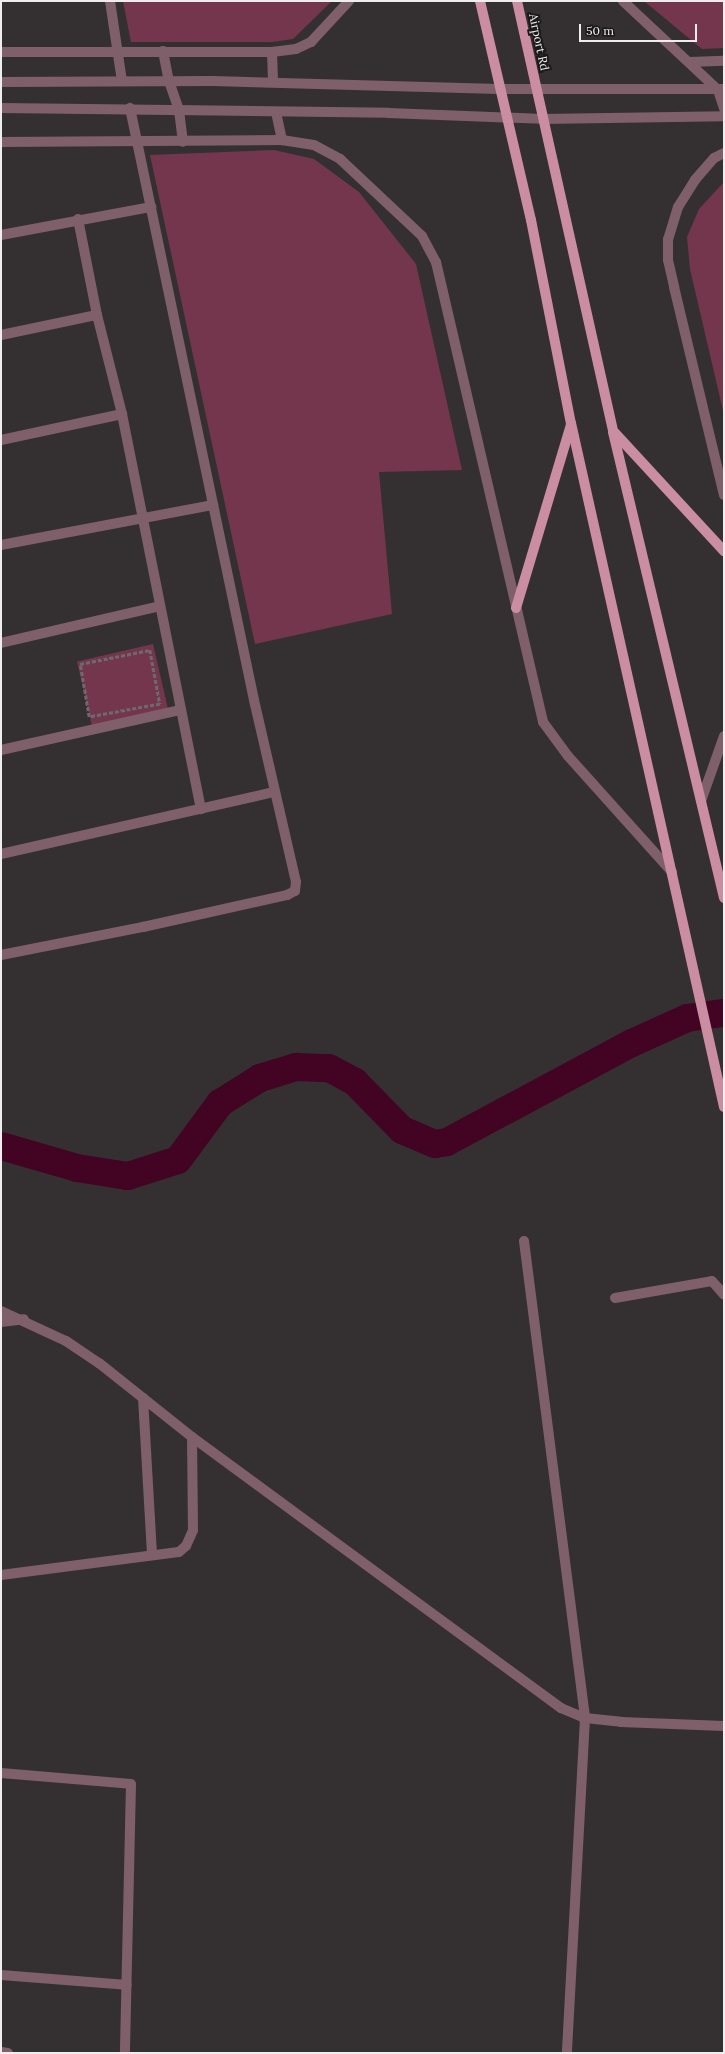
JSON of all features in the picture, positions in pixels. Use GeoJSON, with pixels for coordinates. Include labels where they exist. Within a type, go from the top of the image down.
{"type":"FeatureCollection","features":[{"type":"Feature","properties":{"kind":"main road"},"geometry":{"type":"LineString","coordinates":[[480,1],[499,89],[531,220],[571,423],[724,1107]]}},
{"type":"Feature","properties":{"kind":"main road","name":"Airport Rd"},"geometry":{"type":"LineString","coordinates":[[517,1],[535,89],[613,432],[724,898]]}},
{"type":"Feature","properties":{"kind":"main road"},"geometry":{"type":"LineString","coordinates":[[516,608],[571,423]]}},
{"type":"Feature","properties":{"kind":"main road"},"geometry":{"type":"LineString","coordinates":[[613,432],[724,551]]}},
{"type":"Feature","properties":{"kind":"street"},"geometry":{"type":"LineString","coordinates":[[110,1],[122,81]]}},
{"type":"Feature","properties":{"kind":"street"},"geometry":{"type":"LineString","coordinates":[[1,52],[272,52],[296,49],[311,42],[349,1]]}},
{"type":"Feature","properties":{"kind":"street"},"geometry":{"type":"LineString","coordinates":[[623,1],[721,90],[724,108]]}},
{"type":"Feature","properties":{"kind":"street"},"geometry":{"type":"LineString","coordinates":[[163,52],[169,81],[179,110],[183,142]]}},
{"type":"Feature","properties":{"kind":"street"},"geometry":{"type":"LineString","coordinates":[[272,52],[272,82]]}},
{"type":"Feature","properties":{"kind":"street"},"geometry":{"type":"LineString","coordinates":[[690,62],[724,61]]}},
{"type":"Feature","properties":{"kind":"street"},"geometry":{"type":"LineString","coordinates":[[1,82],[272,82],[499,89],[721,90]]}},
{"type":"Feature","properties":{"kind":"street"},"geometry":{"type":"LineString","coordinates":[[1,108],[130,108],[506,119],[724,116]]}},
{"type":"Feature","properties":{"kind":"street"},"geometry":{"type":"LineString","coordinates":[[1,954],[143,927],[287,895],[295,891],[296,882],[274,792],[151,207],[139,142],[130,108]]}},
{"type":"Feature","properties":{"kind":"street"},"geometry":{"type":"LineString","coordinates":[[276,112],[282,140]]}},
{"type":"Feature","properties":{"kind":"street"},"geometry":{"type":"LineString","coordinates":[[1,142],[183,142],[282,140],[314,145],[340,159],[422,236],[436,262],[536,699],[550,735],[672,872]]}},
{"type":"Feature","properties":{"kind":"street"},"geometry":{"type":"LineString","coordinates":[[724,153],[714,158],[695,180],[678,207],[668,246],[674,287],[724,495]]}},
{"type":"Feature","properties":{"kind":"street"},"geometry":{"type":"LineString","coordinates":[[1,235],[78,219],[151,207]]}},
{"type":"Feature","properties":{"kind":"street"},"geometry":{"type":"LineString","coordinates":[[78,219],[97,315],[122,414],[201,809]]}},
{"type":"Feature","properties":{"kind":"street"},"geometry":{"type":"LineString","coordinates":[[1,335],[97,315]]}},
{"type":"Feature","properties":{"kind":"street"},"geometry":{"type":"LineString","coordinates":[[1,440],[122,414]]}},
{"type":"Feature","properties":{"kind":"street"},"geometry":{"type":"LineString","coordinates":[[1,545],[213,505]]}},
{"type":"Feature","properties":{"kind":"street"},"geometry":{"type":"LineString","coordinates":[[1,644],[160,606]]}},
{"type":"Feature","properties":{"kind":"street"},"geometry":{"type":"LineString","coordinates":[[1,750],[180,710]]}},
{"type":"Feature","properties":{"kind":"street"},"geometry":{"type":"LineString","coordinates":[[700,801],[724,736]]}},
{"type":"Feature","properties":{"kind":"street"},"geometry":{"type":"LineString","coordinates":[[1,854],[274,792]]}},
{"type":"Feature","properties":{"kind":"street"},"geometry":{"type":"LineString","coordinates":[[524,1241],[585,1718],[568,2053]]}},
{"type":"Feature","properties":{"kind":"street"},"geometry":{"type":"LineString","coordinates":[[614,1298],[712,1281],[724,1295]]}},
{"type":"Feature","properties":{"kind":"street"},"geometry":{"type":"LineString","coordinates":[[1,1311],[24,1319],[92,1359],[192,1437],[561,1708],[585,1718],[724,1726]]}},
{"type":"Feature","properties":{"kind":"street"},"geometry":{"type":"LineString","coordinates":[[1,1322],[24,1319]]}},
{"type":"Feature","properties":{"kind":"street"},"geometry":{"type":"LineString","coordinates":[[143,1398],[152,1555]]}},
{"type":"Feature","properties":{"kind":"street"},"geometry":{"type":"LineString","coordinates":[[1,1575],[179,1552],[191,1539],[192,1437]]}},
{"type":"Feature","properties":{"kind":"street"},"geometry":{"type":"LineString","coordinates":[[1,1773],[131,1784],[125,2053]]}},
{"type":"Feature","properties":{"kind":"street"},"geometry":{"type":"LineString","coordinates":[[1,1975],[127,1985]]}},
{"type":"Feature","properties":{"kind":"street"},"geometry":{"type":"LineString","coordinates":[[1,2052],[8,2053]]}},
{"type":"Feature","properties":{"kind":"path"},"geometry":{"type":"LineString","coordinates":[[150,650],[160,704],[89,717],[80,664],[150,650]]}},
{"type":"Feature","properties":{"kind":"shaded area"},"geometry":{"type":"Polygon","coordinates":[[[123,1],[332,1],[293,39],[272,42],[131,42],[123,1]]]}},
{"type":"Feature","properties":{"kind":"shaded area"},"geometry":{"type":"Polygon","coordinates":[[[644,1],[724,1],[724,48],[702,49],[644,1]]]}},
{"type":"Feature","properties":{"kind":"shaded area"},"geometry":{"type":"Polygon","coordinates":[[[274,150],[314,159],[359,192],[416,264],[462,470],[379,472],[392,614],[255,644],[150,155],[274,150]]]}},
{"type":"Feature","properties":{"kind":"shaded area"},"geometry":{"type":"Polygon","coordinates":[[[724,182],[724,415],[690,269],[687,237],[699,209],[724,182]]]}},
{"type":"Feature","properties":{"kind":"shaded area"},"geometry":{"type":"Polygon","coordinates":[[[153,644],[168,710],[92,728],[77,662],[153,644]]]}},
{"type":"Feature","properties":{"kind":"waterway"},"geometry":{"type":"LineString","coordinates":[[1,1146],[77,1168],[128,1176],[178,1160],[220,1103],[260,1078],[296,1067],[329,1068],[355,1082],[402,1130],[435,1144],[447,1142],[632,1043],[687,1018],[724,1013]]}}]}
